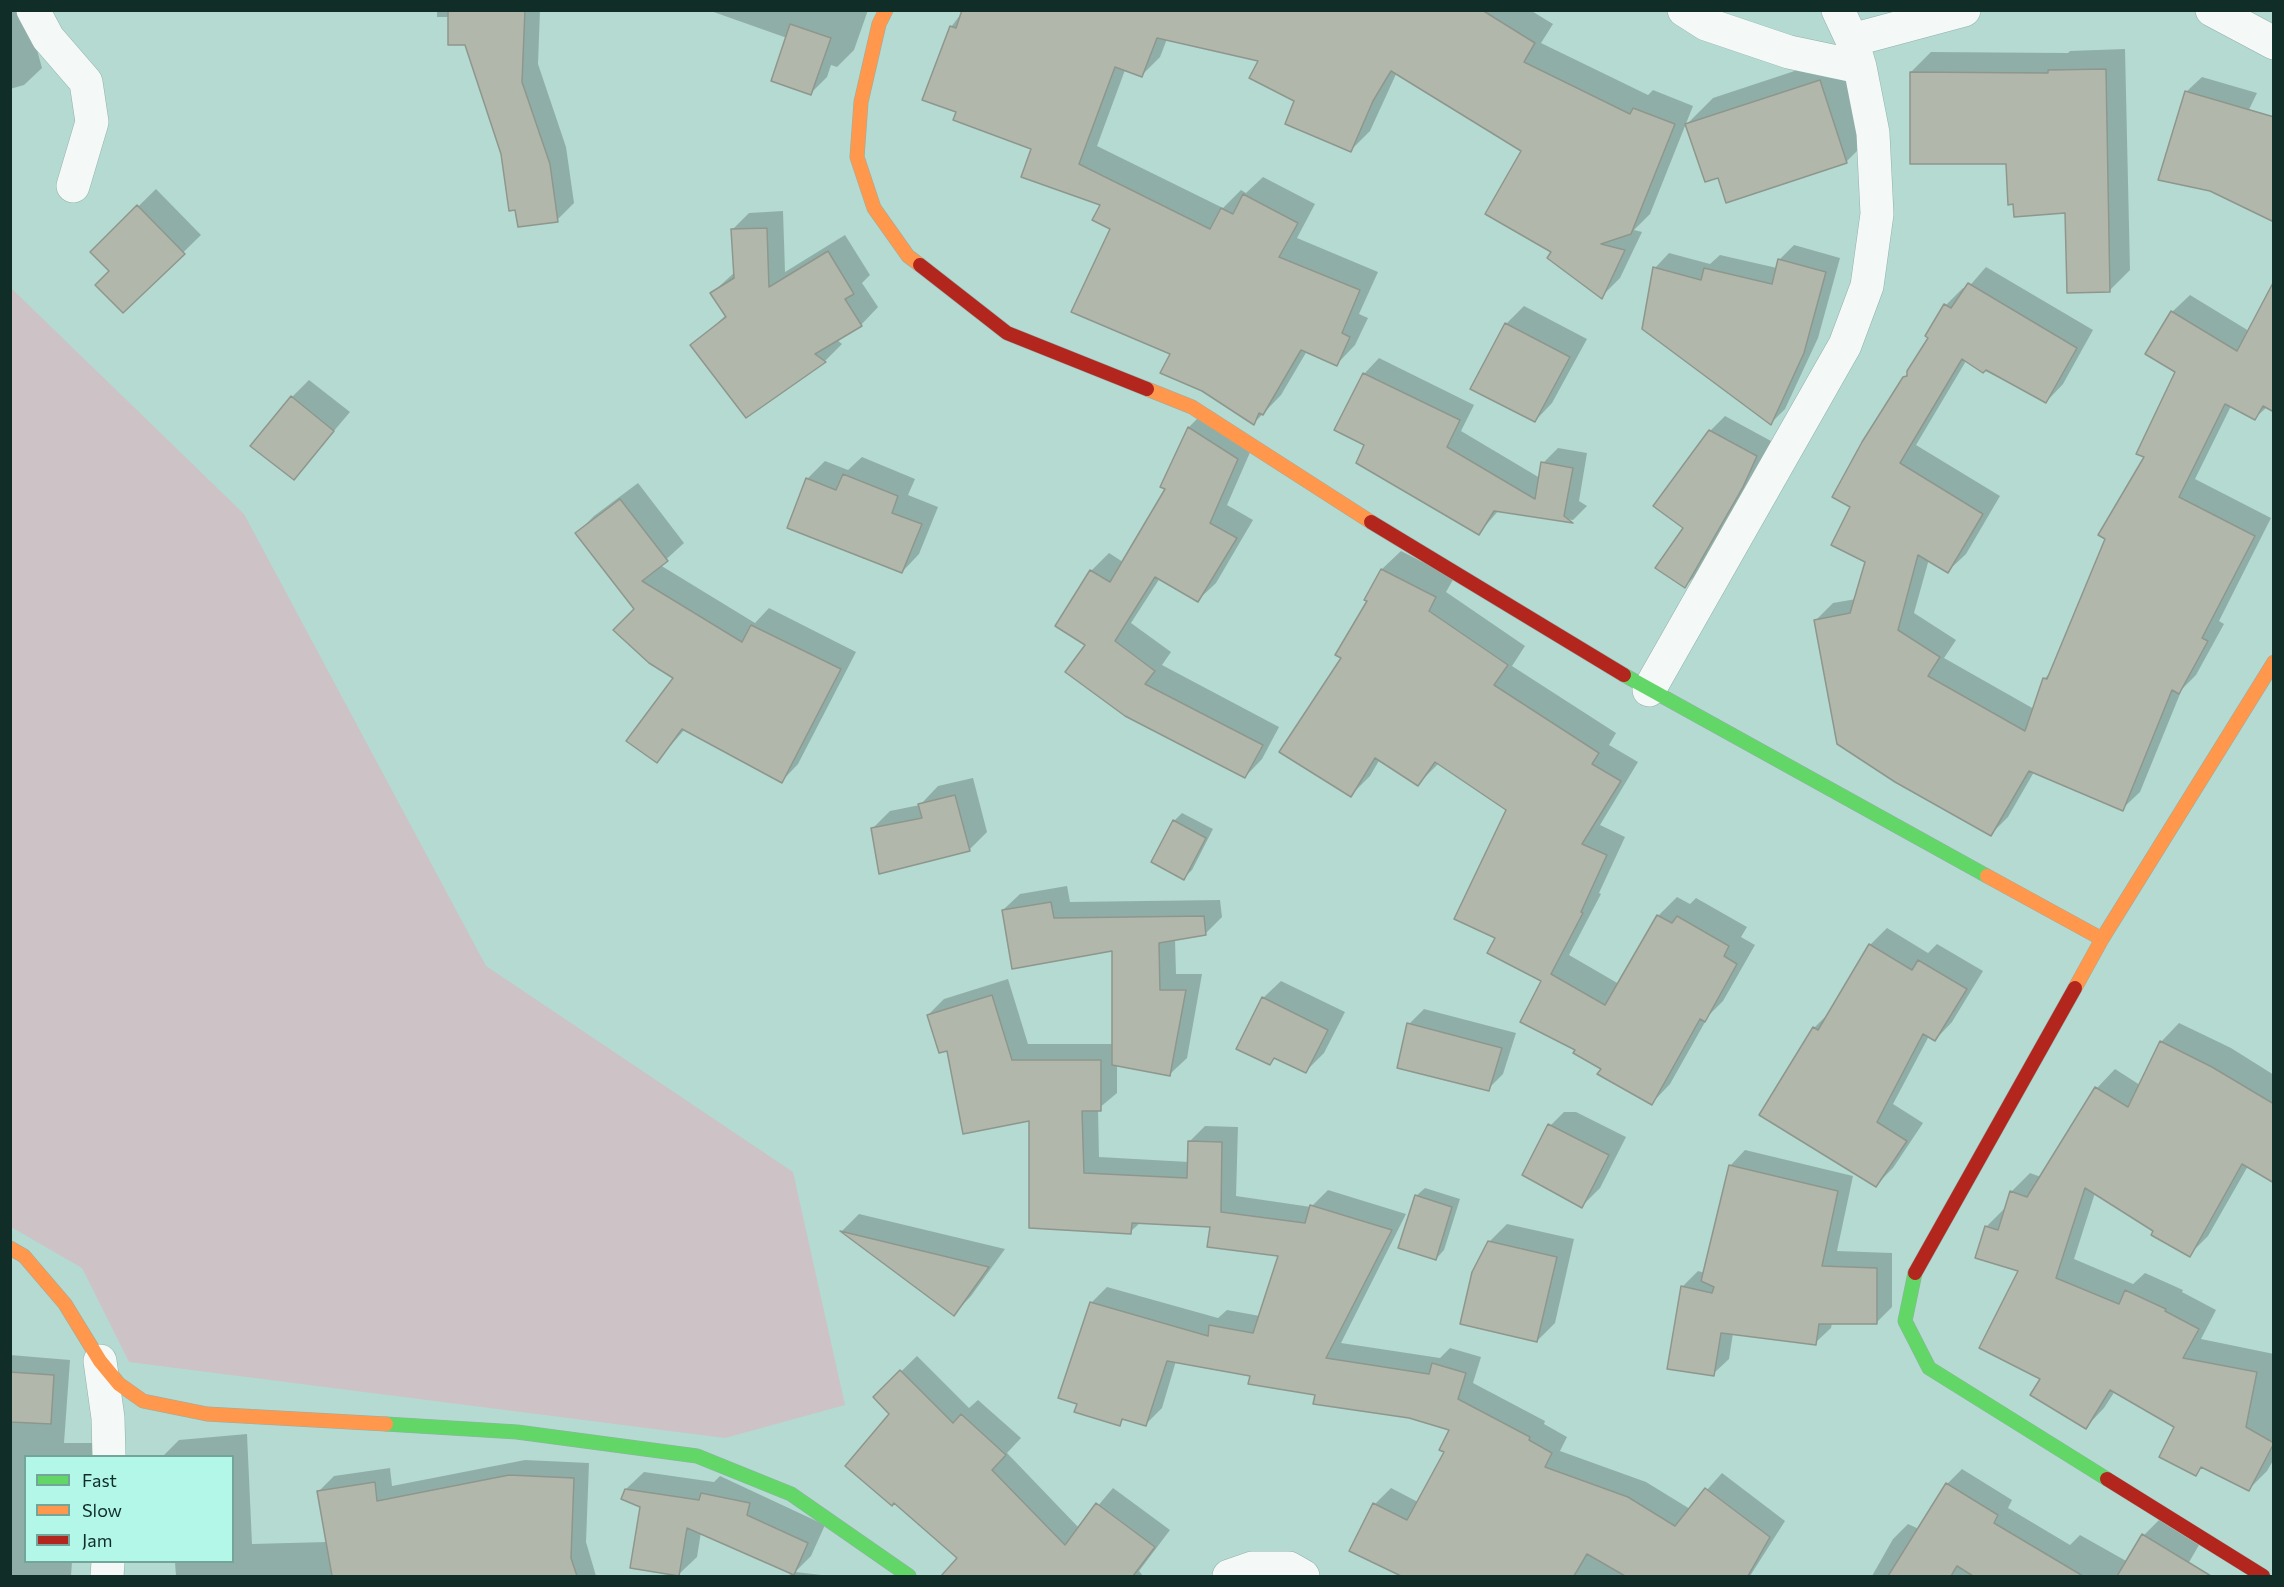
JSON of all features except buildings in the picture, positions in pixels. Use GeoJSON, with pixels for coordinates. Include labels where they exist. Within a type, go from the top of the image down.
{"type":"FeatureCollection","features":[{"type":"Feature","properties":{"kind":"street"},"geometry":{"type":"LineString","coordinates":[[33,10],[48,38],[86,82],[92,122],[73,186]]}},
{"type":"Feature","properties":{"kind":"street"},"geometry":{"type":"LineString","coordinates":[[886,10],[879,24],[861,102],[857,156],[874,208],[908,256],[1006,333],[1192,407],[1345,506],[1649,690],[2102,939]]}},
{"type":"Feature","properties":{"kind":"street"},"geometry":{"type":"LineString","coordinates":[[1684,10],[1706,24],[1789,52],[1856,54],[1964,10]]}},
{"type":"Feature","properties":{"kind":"street"},"geometry":{"type":"LineString","coordinates":[[1649,690],[1845,345],[1867,286],[1877,214],[1873,134],[1856,54],[1838,10]]}},
{"type":"Feature","properties":{"kind":"street"},"geometry":{"type":"LineString","coordinates":[[2212,10],[2274,43]]}},
{"type":"Feature","properties":{"kind":"street"},"geometry":{"type":"LineString","coordinates":[[2264,1576],[1929,1368],[1905,1321],[1915,1272],[2102,939],[2274,662]]}},
{"type":"Feature","properties":{"kind":"street"},"geometry":{"type":"LineString","coordinates":[[10,1248],[24,1256],[64,1304],[100,1361],[118,1384],[143,1401],[207,1414],[517,1432],[697,1456],[791,1494],[905,1571],[909,1576]]}},
{"type":"Feature","properties":{"kind":"street"},"geometry":{"type":"LineString","coordinates":[[100,1361],[108,1418],[108,1455]]}},
{"type":"Feature","properties":{"kind":"street"},"geometry":{"type":"LineString","coordinates":[[1229,1576],[1252,1568],[1289,1568],[1304,1576]]}},
{"type":"Feature","properties":{"kind":"shaded area"},"geometry":{"type":"Polygon","coordinates":[[[10,287],[244,514],[486,966],[793,1172],[845,1405],[725,1438],[129,1362],[82,1268],[11,1227],[10,287]]]}},
{"type":"Feature","properties":{"kind":"traffic: fast"},"geometry":{"type":"LineString","coordinates":[[1624,675],[1987,876]]}},
{"type":"Feature","properties":{"kind":"traffic: fast"},"geometry":{"type":"LineString","coordinates":[[1915,1273],[1905,1321],[1929,1368],[2107,1479]]}},
{"type":"Feature","properties":{"kind":"traffic: fast"},"geometry":{"type":"LineString","coordinates":[[386,1424],[517,1432],[697,1456],[791,1494],[909,1576]]}},
{"type":"Feature","properties":{"kind":"traffic: slow"},"geometry":{"type":"LineString","coordinates":[[886,10],[879,24],[861,102],[857,157],[874,208],[908,256],[920,265]]}},
{"type":"Feature","properties":{"kind":"traffic: slow"},"geometry":{"type":"LineString","coordinates":[[1147,389],[1192,407],[1371,522]]}},
{"type":"Feature","properties":{"kind":"traffic: slow"},"geometry":{"type":"LineString","coordinates":[[2075,988],[2102,939],[2274,662]]}},
{"type":"Feature","properties":{"kind":"traffic: slow"},"geometry":{"type":"LineString","coordinates":[[1987,876],[2102,939]]}},
{"type":"Feature","properties":{"kind":"traffic: slow"},"geometry":{"type":"LineString","coordinates":[[10,1248],[24,1256],[65,1304],[100,1361],[119,1384],[143,1401],[207,1414],[386,1424]]}},
{"type":"Feature","properties":{"kind":"traffic: jam"},"geometry":{"type":"LineString","coordinates":[[920,265],[1007,333],[1147,389]]}},
{"type":"Feature","properties":{"kind":"traffic: jam"},"geometry":{"type":"LineString","coordinates":[[1371,522],[1624,675]]}},
{"type":"Feature","properties":{"kind":"traffic: jam"},"geometry":{"type":"LineString","coordinates":[[1915,1273],[2075,988]]}},
{"type":"Feature","properties":{"kind":"traffic: jam"},"geometry":{"type":"LineString","coordinates":[[2107,1479],[2263,1576]]}}]}
